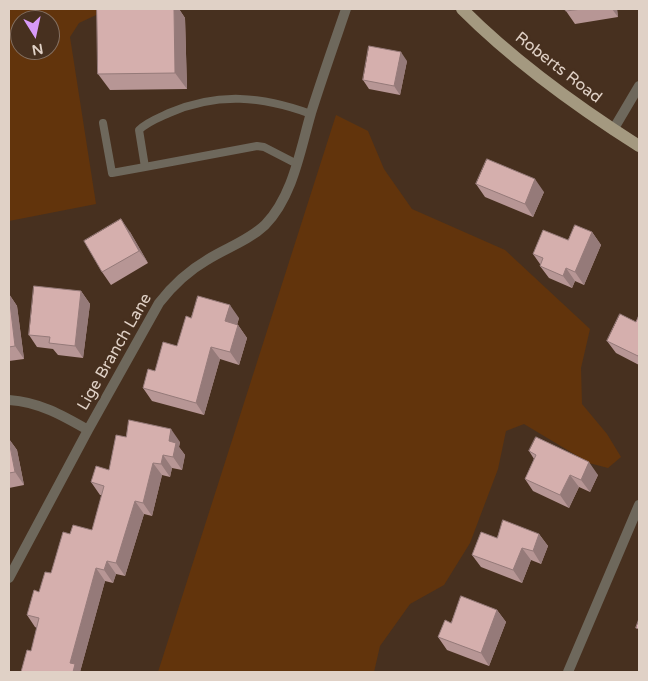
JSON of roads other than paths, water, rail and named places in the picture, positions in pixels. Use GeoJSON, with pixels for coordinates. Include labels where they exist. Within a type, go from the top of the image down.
{"type":"FeatureCollection","features":[{"type":"Feature","properties":{"kind":"main road","name":"Roberts Road"},"geometry":{"type":"LineString","coordinates":[[462,9],[519,62],[568,99],[639,146]]}},
{"type":"Feature","properties":{"kind":"street","name":"Lige Branch Lane"},"geometry":{"type":"LineString","coordinates":[[9,578],[159,302],[189,272],[208,259],[242,242],[265,225],[277,210],[288,189],[297,164],[311,114],[346,9]]}},
{"type":"Feature","properties":{"kind":"street"},"geometry":{"type":"LineString","coordinates":[[613,130],[639,86]]}},
{"type":"Feature","properties":{"kind":"street"},"geometry":{"type":"LineString","coordinates":[[9,400],[41,406],[59,413],[88,430]]}},
{"type":"Feature","properties":{"kind":"street"},"geometry":{"type":"LineString","coordinates":[[568,672],[639,505]]}},
{"type":"Feature","properties":{"kind":"lane"},"geometry":{"type":"LineString","coordinates":[[145,167],[139,130],[146,124],[178,109],[210,100],[253,99],[286,104],[311,114]]}},
{"type":"Feature","properties":{"kind":"lane"},"geometry":{"type":"LineString","coordinates":[[103,123],[112,173],[258,146],[264,147],[297,164]]}}]}
